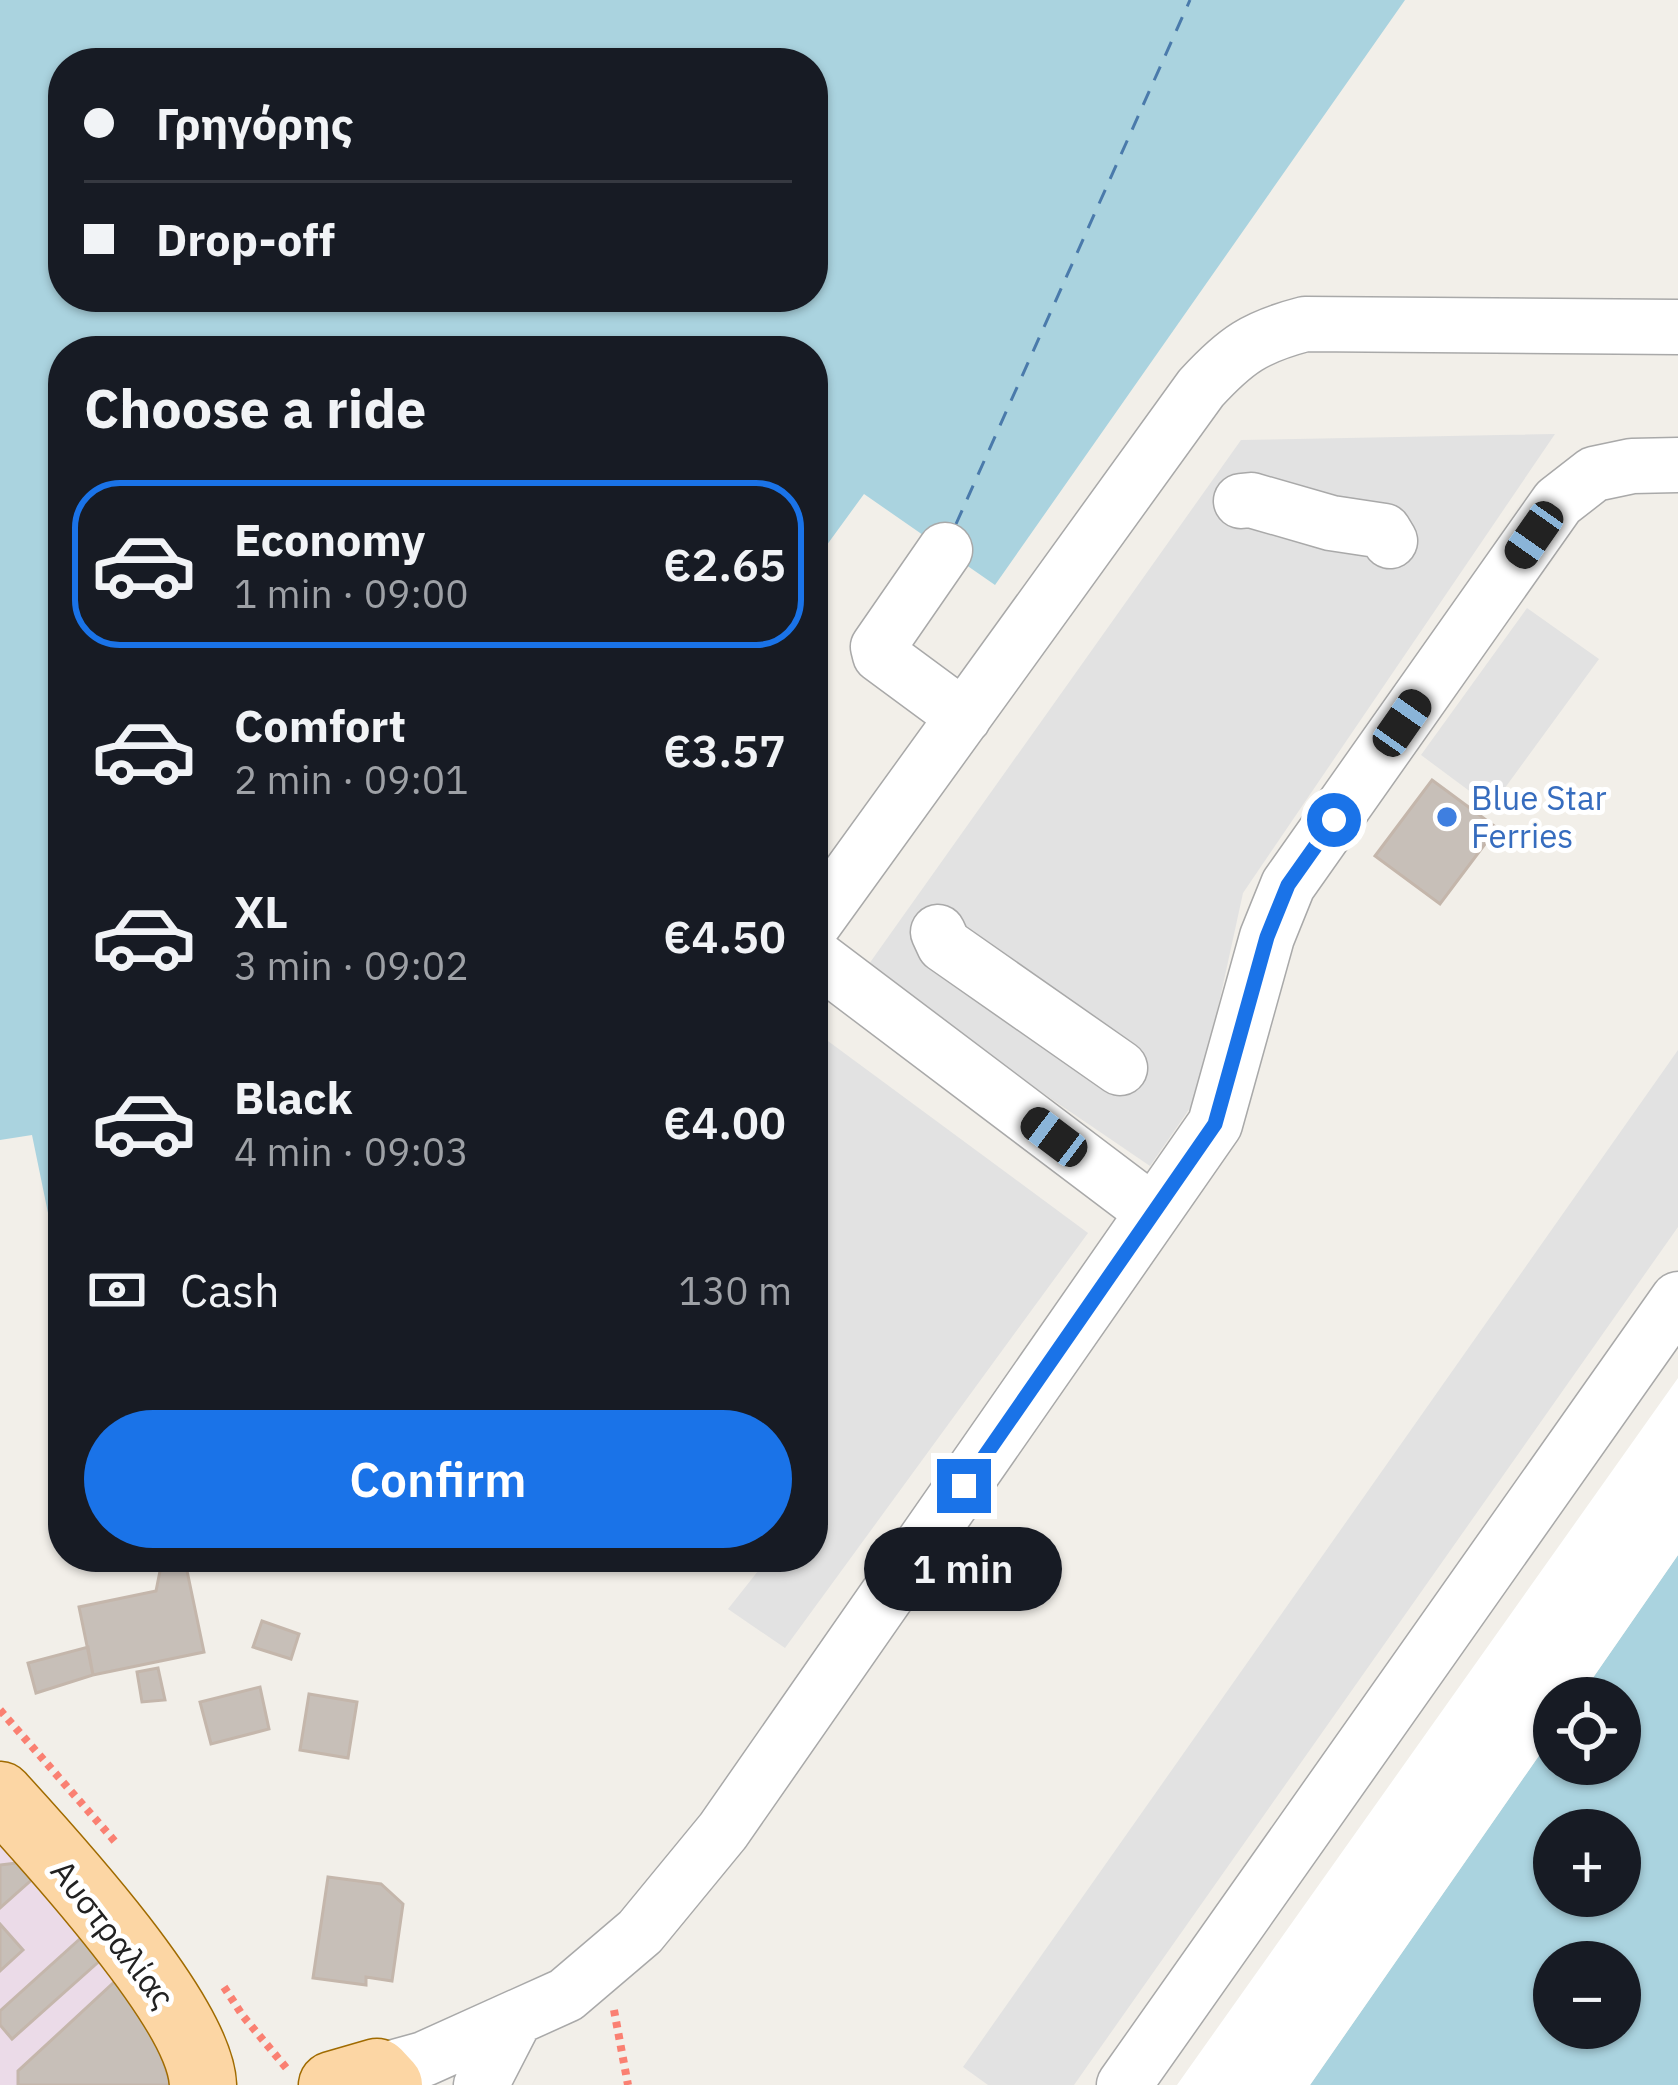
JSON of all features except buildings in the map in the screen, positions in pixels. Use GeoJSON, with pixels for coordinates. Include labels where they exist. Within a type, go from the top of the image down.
{"type":"FeatureCollection","features":[{"type":"Feature","properties":{"kind":"main road","name":"Αυστραλίας"},"geometry":{"type":"LineString","coordinates":[[0,1795],[120,1934],[196,2047],[211,2081]]}},
{"type":"Feature","properties":{"kind":"street"},"geometry":{"type":"LineString","coordinates":[[828,904],[1201,388],[1232,354],[1264,334],[1306,324],[1678,327]]}},
{"type":"Feature","properties":{"kind":"street"},"geometry":{"type":"LineString","coordinates":[[366,2081],[566,1995],[640,1932],[736,1814],[1215,1124],[1267,937],[1288,885],[1558,502],[1594,474],[1632,466],[1678,465]]}},
{"type":"Feature","properties":{"kind":"street"},"geometry":{"type":"LineString","coordinates":[[1241,501],[1384,531],[1390,541]]}},
{"type":"Feature","properties":{"kind":"street"},"geometry":{"type":"LineString","coordinates":[[944,550],[878,647],[880,655],[964,717]]}},
{"type":"Feature","properties":{"kind":"street"},"geometry":{"type":"LineString","coordinates":[[938,932],[944,945],[1120,1068]]}},
{"type":"Feature","properties":{"kind":"street"},"geometry":{"type":"LineString","coordinates":[[828,966],[1153,1212]]}},
{"type":"Feature","properties":{"kind":"street"},"geometry":{"type":"LineString","coordinates":[[1124,2085],[1678,1299]]}},
{"type":"Feature","properties":{"kind":"street"},"geometry":{"type":"LineString","coordinates":[[481,2085],[514,2021]]}},
{"type":"Feature","properties":{"kind":"path"},"geometry":{"type":"LineString","coordinates":[[605,1966],[628,2085]]}},
{"type":"Feature","properties":{"kind":"shaded area"},"geometry":{"type":"Polygon","coordinates":[[[1555,434],[1243,893],[1199,1095],[1150,1166],[864,971],[1241,440],[1555,434]]]}},
{"type":"Feature","properties":{"kind":"shaded area"},"geometry":{"type":"Polygon","coordinates":[[[1527,608],[1599,659],[1491,807],[1421,755],[1527,608]]]}},
{"type":"Feature","properties":{"kind":"shaded area"},"geometry":{"type":"Polygon","coordinates":[[[828,1041],[1088,1233],[785,1648],[728,1609],[757,1572],[828,1572],[828,1041]]]}},
{"type":"Feature","properties":{"kind":"shaded area"},"geometry":{"type":"Polygon","coordinates":[[[1678,1050],[1678,1227],[1074,2085],[988,2085],[963,2067],[1678,1050]]]}},
{"type":"Feature","properties":{"kind":"shaded area"},"geometry":{"type":"Polygon","coordinates":[[[0,1815],[111,1937],[182,2085],[0,2085],[0,1815]]]}},
{"type":"Feature","properties":{"kind":"water"},"geometry":{"type":"Polygon","coordinates":[[[0,0],[1405,0],[995,585],[864,494],[828,543],[828,336],[48,336],[48,1213],[32,1135],[0,1140],[0,0]]]}},
{"type":"Feature","properties":{"kind":"water"},"geometry":{"type":"Polygon","coordinates":[[[1678,1555],[1678,2085],[1310,2085],[1533,1764],[1533,1785],[1641,1785],[1641,1677],[1594,1677],[1678,1555]]]}},
{"type":"Feature","properties":{"kind":"pier"},"geometry":{"type":"Polygon","coordinates":[[[1678,1378],[1678,1555],[1594,1677],[1533,1677],[1533,1764],[1310,2085],[1177,2085],[1678,1378]]]}},
{"type":"Feature","properties":{"kind":"ferry route"},"geometry":{"type":"LineString","coordinates":[[956,524],[1190,0]]}},
{"type":"Feature","properties":{"kind":"place","name":"Blue Star Ferries"},"geometry":{"type":"Point","coordinates":[1447,817]}},
{"type":"Feature","properties":{"kind":"route"},"geometry":{"type":"LineString","coordinates":[[964,1486],[1215,1124],[1267,937],[1288,885],[1334,820]]}}]}
